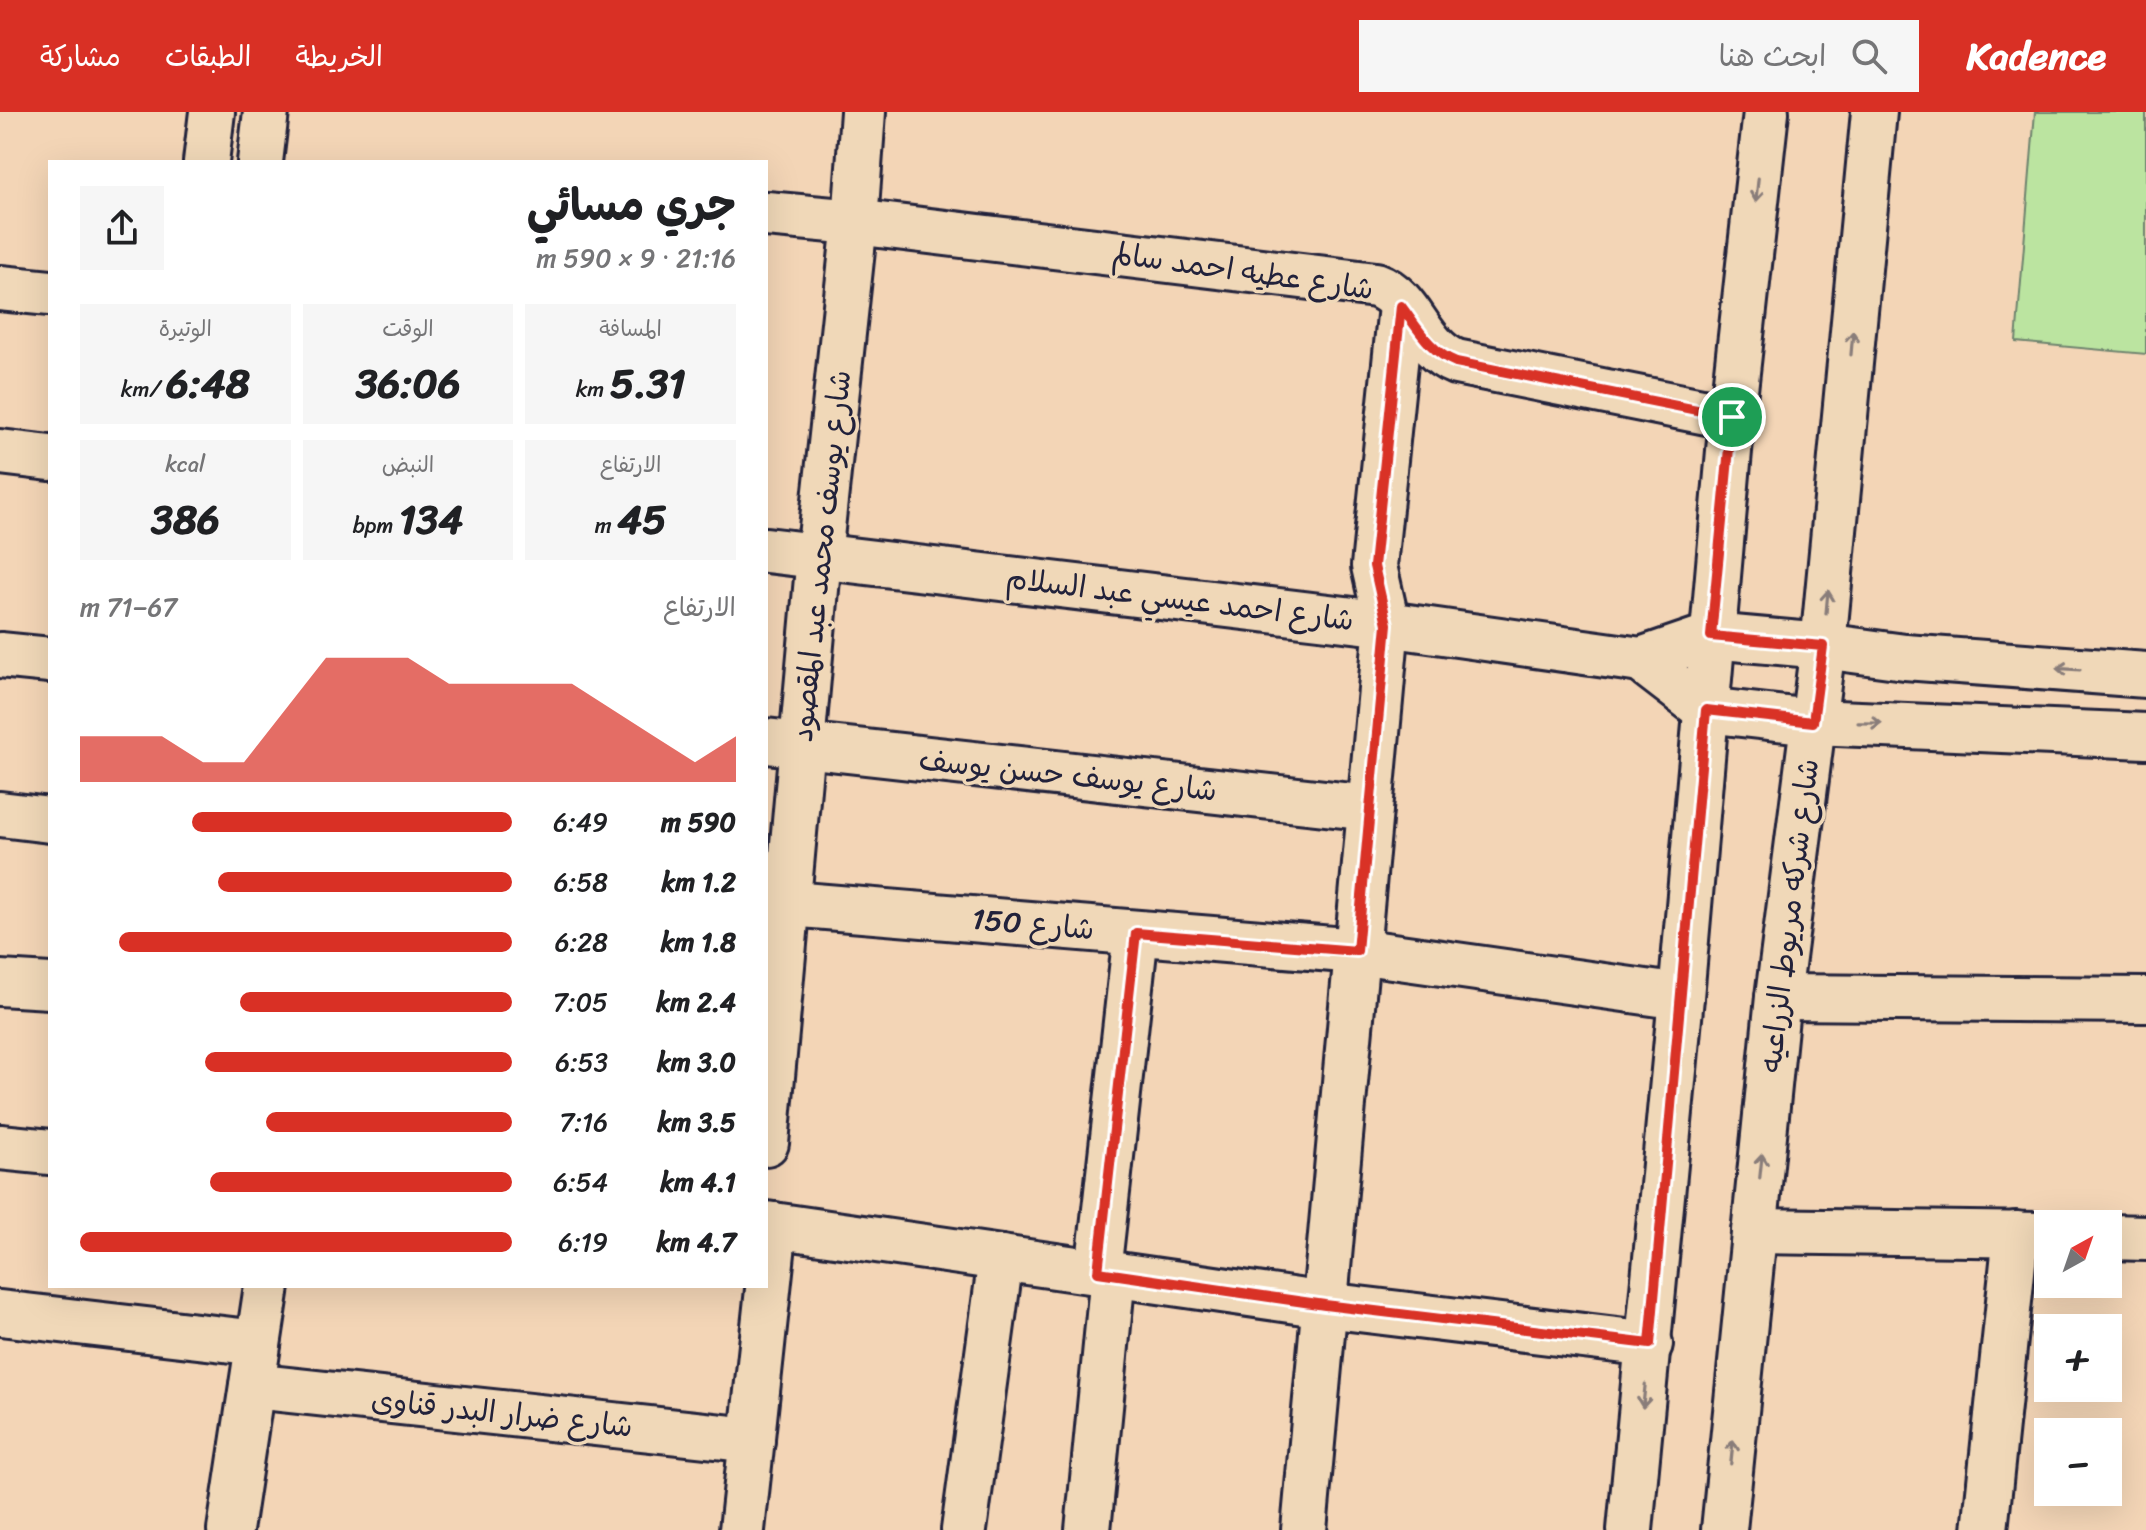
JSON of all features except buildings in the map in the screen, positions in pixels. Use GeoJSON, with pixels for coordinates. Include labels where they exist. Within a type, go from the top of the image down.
{"type":"FeatureCollection","features":[{"type":"Feature","properties":{"kind":"street"},"geometry":{"type":"LineString","coordinates":[[206,160],[212,112]]}},
{"type":"Feature","properties":{"kind":"street"},"geometry":{"type":"LineString","coordinates":[[260,160],[266,112]]}},
{"type":"Feature","properties":{"kind":"street","name":"شارع يوسف محمد عبد المقصود"},"geometry":{"type":"LineString","coordinates":[[768,1103],[784,743],[819,556],[855,222],[863,112]]}},
{"type":"Feature","properties":{"kind":"street"},"geometry":{"type":"LineString","coordinates":[[1630,1530],[1650,1344],[1732,417],[1766,112]]}},
{"type":"Feature","properties":{"kind":"street","name":"شارع شركه مريوط الزراعيه"},"geometry":{"type":"LineString","coordinates":[[1724,1530],[1778,997],[1823,646],[1874,112]]}},
{"type":"Feature","properties":{"kind":"street","name":"شارع عطيه احمد سالم"},"geometry":{"type":"LineString","coordinates":[[768,214],[1376,285],[1393,294],[1444,358],[1732,417]]}},
{"type":"Feature","properties":{"kind":"street"},"geometry":{"type":"LineString","coordinates":[[0,288],[48,293]]}},
{"type":"Feature","properties":{"kind":"street"},"geometry":{"type":"LineString","coordinates":[[1304,1530],[1387,624],[1374,566],[1401,306]]}},
{"type":"Feature","properties":{"kind":"street"},"geometry":{"type":"LineString","coordinates":[[0,452],[48,458]]}},
{"type":"Feature","properties":{"kind":"street","name":"شارع احمد عيسي عبد السلام"},"geometry":{"type":"LineString","coordinates":[[768,550],[1387,624],[1641,660]]}},
{"type":"Feature","properties":{"kind":"street"},"geometry":{"type":"LineString","coordinates":[[1641,660],[1711,636],[1905,657],[2146,675]]}},
{"type":"Feature","properties":{"kind":"street"},"geometry":{"type":"LineString","coordinates":[[0,655],[48,660]]}},
{"type":"Feature","properties":{"kind":"street"},"geometry":{"type":"LineString","coordinates":[[1641,660],[1706,710],[1813,722],[2146,736]]}},
{"type":"Feature","properties":{"kind":"street","name":"شارع يوسف حسن يوسف"},"geometry":{"type":"LineString","coordinates":[[784,743],[1370,808]]}},
{"type":"Feature","properties":{"kind":"street"},"geometry":{"type":"LineString","coordinates":[[0,814],[48,820]]}},
{"type":"Feature","properties":{"kind":"street","name":"شارع 150"},"geometry":{"type":"LineString","coordinates":[[776,903],[1357,951],[1681,997]]}},
{"type":"Feature","properties":{"kind":"street"},"geometry":{"type":"LineString","coordinates":[[1088,1530],[1106,1273],[1136,933]]}},
{"type":"Feature","properties":{"kind":"street"},"geometry":{"type":"LineString","coordinates":[[0,983],[48,986]]}},
{"type":"Feature","properties":{"kind":"street"},"geometry":{"type":"LineString","coordinates":[[1778,997],[2146,1000]]}},
{"type":"Feature","properties":{"kind":"street"},"geometry":{"type":"LineString","coordinates":[[0,1147],[48,1152]]}},
{"type":"Feature","properties":{"kind":"street"},"geometry":{"type":"LineString","coordinates":[[768,1249],[770,1225],[1325,1305],[1650,1344]]}},
{"type":"Feature","properties":{"kind":"street"},"geometry":{"type":"LineString","coordinates":[[1754,1231],[2032,1234],[1985,1530]]}},
{"type":"Feature","properties":{"kind":"street"},"geometry":{"type":"LineString","coordinates":[[2122,1237],[2146,1238]]}},
{"type":"Feature","properties":{"kind":"street"},"geometry":{"type":"LineString","coordinates":[[964,1530],[1001,1258]]}},
{"type":"Feature","properties":{"kind":"street"},"geometry":{"type":"LineString","coordinates":[[230,1530],[267,1288]]}},
{"type":"Feature","properties":{"kind":"street"},"geometry":{"type":"LineString","coordinates":[[742,1530],[765,1288]]}},
{"type":"Feature","properties":{"kind":"street"},"geometry":{"type":"LineString","coordinates":[[0,1313],[258,1343]]}},
{"type":"Feature","properties":{"kind":"street","name":"شارع ضرار البدر قناوى"},"geometry":{"type":"LineString","coordinates":[[252,1386],[752,1440]]}},
{"type":"Feature","properties":{"kind":"green space"},"geometry":{"type":"Polygon","coordinates":[[[2035,112],[2146,112],[2146,354],[2016,342],[2035,112]]]}},
{"type":"Feature","properties":{"kind":"route"},"geometry":{"type":"LineString","coordinates":[[1401,306],[1444,358],[1732,417],[1711,636],[1823,646],[1813,722],[1706,710],[1650,1344],[1325,1305],[1098,1272],[1136,933],[1357,951],[1387,624],[1374,566],[1401,306]]}}]}
